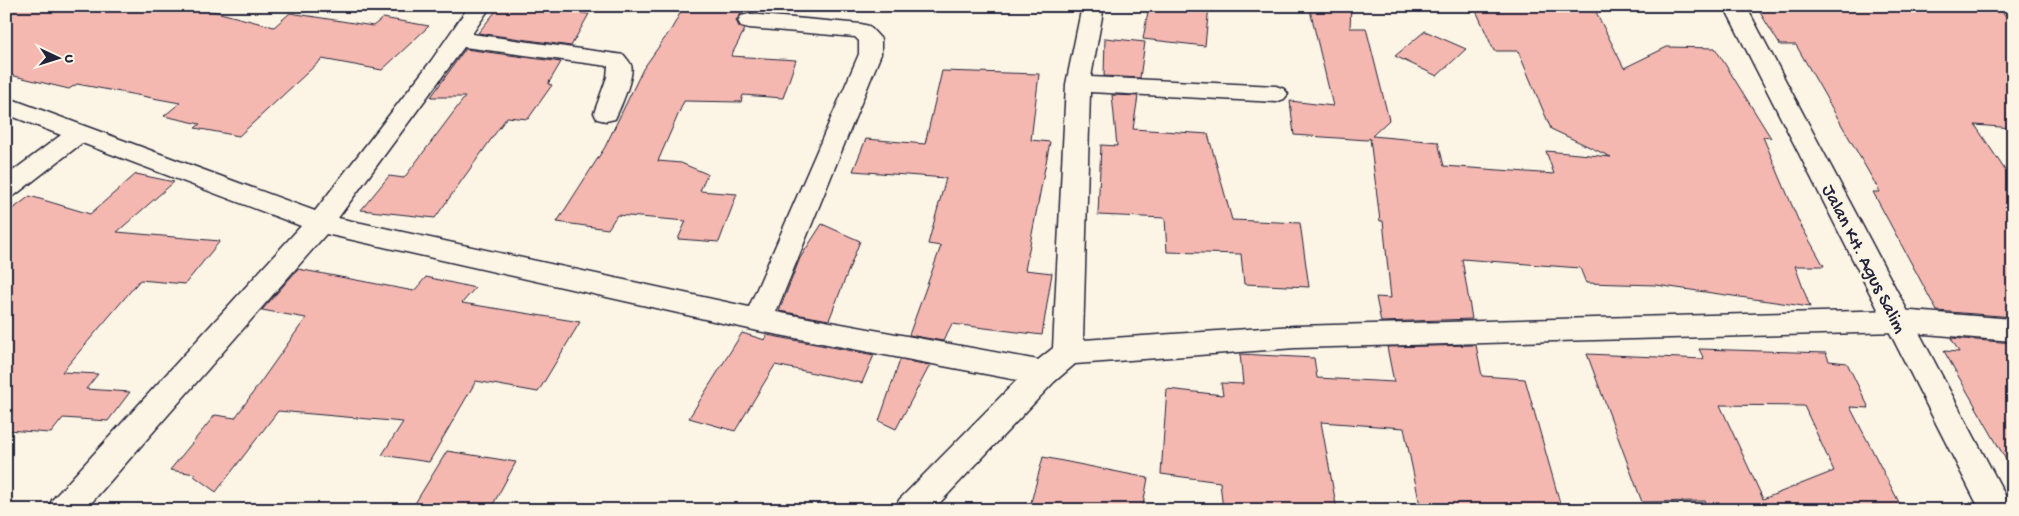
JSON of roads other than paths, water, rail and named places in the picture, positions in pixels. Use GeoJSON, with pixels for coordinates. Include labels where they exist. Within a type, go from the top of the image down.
{"type":"FeatureCollection","features":[{"type":"Feature","properties":{"kind":"street"},"geometry":{"type":"LineString","coordinates":[[64,510],[320,223],[439,66],[480,6]]}},
{"type":"Feature","properties":{"kind":"street"},"geometry":{"type":"LineString","coordinates":[[1068,354],[1078,84],[1093,6]]}},
{"type":"Feature","properties":{"kind":"street","name":"Jalan KH. Agus Salim"},"geometry":{"type":"LineString","coordinates":[[1735,6],[1997,510]]}},
{"type":"Feature","properties":{"kind":"street"},"geometry":{"type":"LineString","coordinates":[[749,21],[861,31],[870,39],[870,54],[758,320]]}},
{"type":"Feature","properties":{"kind":"street"},"geometry":{"type":"LineString","coordinates":[[456,39],[616,60],[620,66],[619,77],[606,112]]}},
{"type":"Feature","properties":{"kind":"street"},"geometry":{"type":"LineString","coordinates":[[1078,84],[1276,94]]}},
{"type":"Feature","properties":{"kind":"street"},"geometry":{"type":"LineString","coordinates":[[6,105],[320,223],[758,320],[1043,373]]}},
{"type":"Feature","properties":{"kind":"street"},"geometry":{"type":"LineString","coordinates":[[6,189],[79,133]]}},
{"type":"Feature","properties":{"kind":"street"},"geometry":{"type":"LineString","coordinates":[[911,510],[1043,373],[1068,354],[1295,337],[1899,321],[2013,330]]}}]}
